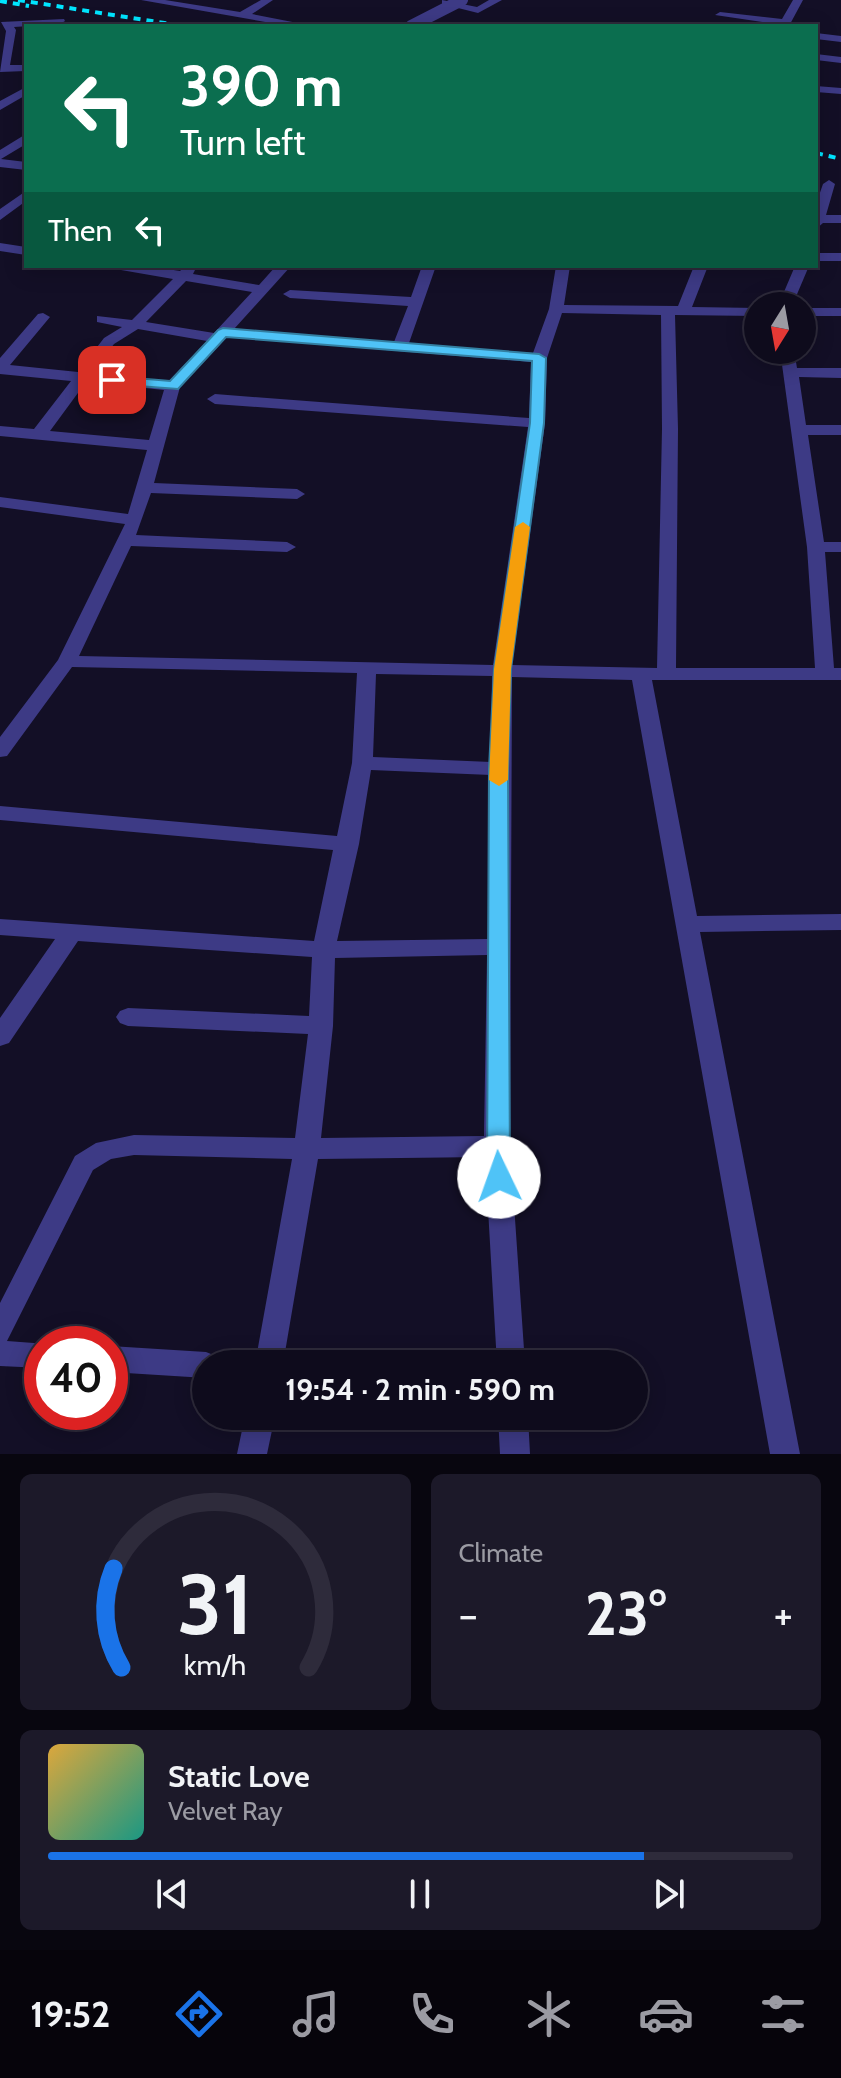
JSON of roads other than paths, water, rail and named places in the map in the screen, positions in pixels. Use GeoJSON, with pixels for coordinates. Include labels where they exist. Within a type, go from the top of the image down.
{"type":"FeatureCollection","features":[{"type":"Feature","properties":{"kind":"street"},"geometry":{"type":"LineString","coordinates":[[146,0],[296,24]]}},
{"type":"Feature","properties":{"kind":"street"},"geometry":{"type":"LineString","coordinates":[[242,15],[268,0]]}},
{"type":"Feature","properties":{"kind":"street"},"geometry":{"type":"LineString","coordinates":[[416,24],[478,0]]}},
{"type":"Feature","properties":{"kind":"street"},"geometry":{"type":"LineString","coordinates":[[445,1],[478,10],[497,0]]}},
{"type":"Feature","properties":{"kind":"street"},"geometry":{"type":"LineString","coordinates":[[735,0],[720,15],[784,24],[798,0]]}},
{"type":"Feature","properties":{"kind":"street"},"geometry":{"type":"LineString","coordinates":[[436,24],[464,3]]}},
{"type":"Feature","properties":{"kind":"street"},"geometry":{"type":"LineString","coordinates":[[24,75],[1,74],[4,25],[60,21]]}},
{"type":"Feature","properties":{"kind":"street"},"geometry":{"type":"LineString","coordinates":[[818,36],[841,39]]}},
{"type":"Feature","properties":{"kind":"street"},"geometry":{"type":"LineString","coordinates":[[3,45],[24,44]]}},
{"type":"Feature","properties":{"kind":"street"},"geometry":{"type":"LineString","coordinates":[[818,57],[841,60]]}},
{"type":"Feature","properties":{"kind":"street"},"geometry":{"type":"LineString","coordinates":[[818,84],[824,74]]}},
{"type":"Feature","properties":{"kind":"street"},"geometry":{"type":"LineString","coordinates":[[818,88],[841,91]]}},
{"type":"Feature","properties":{"kind":"street"},"geometry":{"type":"LineString","coordinates":[[0,106],[24,91]]}},
{"type":"Feature","properties":{"kind":"street"},"geometry":{"type":"LineString","coordinates":[[0,156],[24,139]]}},
{"type":"Feature","properties":{"kind":"street"},"geometry":{"type":"LineString","coordinates":[[0,163],[24,166]]}},
{"type":"Feature","properties":{"kind":"street"},"geometry":{"type":"LineString","coordinates":[[818,219],[829,184]]}},
{"type":"Feature","properties":{"kind":"street"},"geometry":{"type":"LineString","coordinates":[[0,216],[24,197]]}},
{"type":"Feature","properties":{"kind":"street"},"geometry":{"type":"LineString","coordinates":[[818,222],[841,219]]}},
{"type":"Feature","properties":{"kind":"street"},"geometry":{"type":"LineString","coordinates":[[0,247],[24,251]]}},
{"type":"Feature","properties":{"kind":"street"},"geometry":{"type":"LineString","coordinates":[[818,257],[841,257]]}},
{"type":"Feature","properties":{"kind":"street"},"geometry":{"type":"LineString","coordinates":[[148,268],[188,271],[263,290]]}},
{"type":"Feature","properties":{"kind":"street"},"geometry":{"type":"LineString","coordinates":[[0,751],[67,661],[135,520],[173,386],[282,268]]}},
{"type":"Feature","properties":{"kind":"street"},"geometry":{"type":"LineString","coordinates":[[400,347],[428,268]]}},
{"type":"Feature","properties":{"kind":"street"},"geometry":{"type":"LineString","coordinates":[[510,1350],[497,1146],[502,669],[537,423],[539,358],[556,309],[563,268]]}},
{"type":"Feature","properties":{"kind":"street"},"geometry":{"type":"LineString","coordinates":[[666,675],[670,429],[676,312],[700,268]]}},
{"type":"Feature","properties":{"kind":"street"},"geometry":{"type":"LineString","coordinates":[[791,292],[801,268]]}},
{"type":"Feature","properties":{"kind":"street"},"geometry":{"type":"LineString","coordinates":[[39,434],[109,341],[135,325],[188,271]]}},
{"type":"Feature","properties":{"kind":"street"},"geometry":{"type":"LineString","coordinates":[[290,294],[415,302]]}},
{"type":"Feature","properties":{"kind":"street"},"geometry":{"type":"LineString","coordinates":[[556,309],[744,312]]}},
{"type":"Feature","properties":{"kind":"street"},"geometry":{"type":"LineString","coordinates":[[816,312],[841,312]]}},
{"type":"Feature","properties":{"kind":"street"},"geometry":{"type":"LineString","coordinates":[[0,368],[43,317]]}},
{"type":"Feature","properties":{"kind":"street"},"geometry":{"type":"LineString","coordinates":[[102,319],[220,335],[539,358]]}},
{"type":"Feature","properties":{"kind":"street"},"geometry":{"type":"LineString","coordinates":[[67,661],[666,675],[833,673],[789,364]]}},
{"type":"Feature","properties":{"kind":"street"},"geometry":{"type":"LineString","coordinates":[[0,368],[173,386]]}},
{"type":"Feature","properties":{"kind":"street"},"geometry":{"type":"LineString","coordinates":[[790,372],[841,373]]}},
{"type":"Feature","properties":{"kind":"street"},"geometry":{"type":"LineString","coordinates":[[215,399],[537,423]]}},
{"type":"Feature","properties":{"kind":"street"},"geometry":{"type":"LineString","coordinates":[[797,430],[841,430]]}},
{"type":"Feature","properties":{"kind":"street"},"geometry":{"type":"LineString","coordinates":[[0,431],[157,446]]}},
{"type":"Feature","properties":{"kind":"street"},"geometry":{"type":"LineString","coordinates":[[145,488],[297,494]]}},
{"type":"Feature","properties":{"kind":"street"},"geometry":{"type":"LineString","coordinates":[[0,502],[135,520]]}},
{"type":"Feature","properties":{"kind":"street"},"geometry":{"type":"LineString","coordinates":[[125,540],[287,547]]}},
{"type":"Feature","properties":{"kind":"street"},"geometry":{"type":"LineString","coordinates":[[816,547],[841,547]]}},
{"type":"Feature","properties":{"kind":"street"},"geometry":{"type":"LineString","coordinates":[[271,1350],[307,1149],[321,1026],[324,950],[348,844],[362,763],[367,666]]}},
{"type":"Feature","properties":{"kind":"street"},"geometry":{"type":"LineString","coordinates":[[641,674],[785,1454]]}},
{"type":"Feature","properties":{"kind":"street"},"geometry":{"type":"LineString","coordinates":[[362,763],[499,769]]}},
{"type":"Feature","properties":{"kind":"street"},"geometry":{"type":"LineString","coordinates":[[0,813],[348,844]]}},
{"type":"Feature","properties":{"kind":"street"},"geometry":{"type":"LineString","coordinates":[[688,924],[841,922]]}},
{"type":"Feature","properties":{"kind":"street"},"geometry":{"type":"LineString","coordinates":[[0,927],[324,950],[498,947]]}},
{"type":"Feature","properties":{"kind":"street"},"geometry":{"type":"LineString","coordinates":[[0,1037],[71,933]]}},
{"type":"Feature","properties":{"kind":"street"},"geometry":{"type":"LineString","coordinates":[[128,1017],[321,1026]]}},
{"type":"Feature","properties":{"kind":"street"},"geometry":{"type":"LineString","coordinates":[[0,1331],[84,1163],[105,1150],[134,1145],[307,1149],[497,1146]]}},
{"type":"Feature","properties":{"kind":"street"},"geometry":{"type":"LineString","coordinates":[[0,1353],[24,1354]]}},
{"type":"Feature","properties":{"kind":"street"},"geometry":{"type":"LineString","coordinates":[[128,1360],[192,1364]]}},
{"type":"Feature","properties":{"kind":"street"},"geometry":{"type":"LineString","coordinates":[[252,1454],[257,1430]]}},
{"type":"Feature","properties":{"kind":"street"},"geometry":{"type":"LineString","coordinates":[[514,1430],[515,1454]]}},
{"type":"Feature","properties":{"kind":"railway"},"geometry":{"type":"LineString","coordinates":[[18,0],[170,24]]}},
{"type":"Feature","properties":{"kind":"railway"},"geometry":{"type":"LineString","coordinates":[[0,1],[29,6]]}},
{"type":"Feature","properties":{"kind":"railway"},"geometry":{"type":"LineString","coordinates":[[818,153],[841,159]]}}]}
